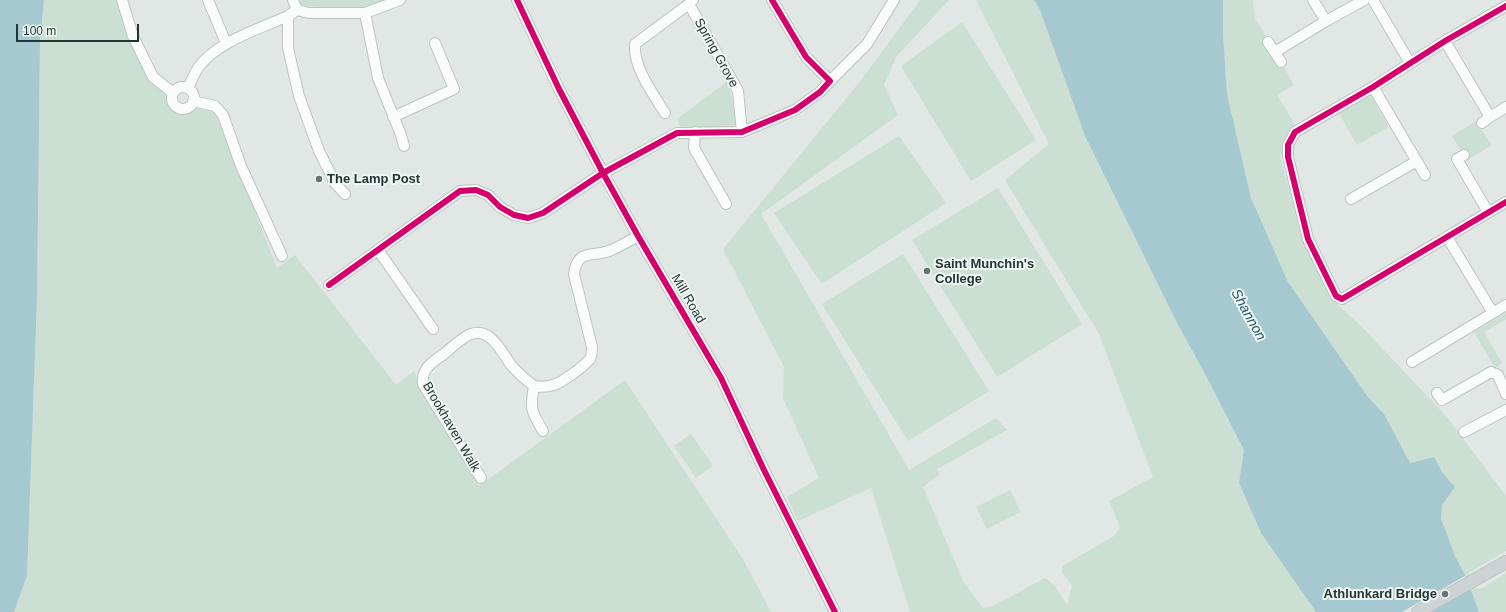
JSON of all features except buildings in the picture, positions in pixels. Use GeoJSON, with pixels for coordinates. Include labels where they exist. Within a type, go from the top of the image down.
{"type":"FeatureCollection","features":[{"type":"Feature","properties":{"kind":"main road"},"geometry":{"type":"LineString","coordinates":[[1418,612],[1506,562]]}},
{"type":"Feature","properties":{"kind":"street"},"geometry":{"type":"LineString","coordinates":[[122,0],[133,36],[153,77],[173,92]]}},
{"type":"Feature","properties":{"kind":"street"},"geometry":{"type":"LineString","coordinates":[[208,0],[226,43]]}},
{"type":"Feature","properties":{"kind":"street"},"geometry":{"type":"LineString","coordinates":[[293,0],[297,10]]}},
{"type":"Feature","properties":{"kind":"street"},"geometry":{"type":"LineString","coordinates":[[188,88],[198,68],[216,50],[226,43],[288,16],[297,10],[309,13],[365,13],[400,0]]}},
{"type":"Feature","properties":{"kind":"street","name":"Mill Road"},"geometry":{"type":"LineString","coordinates":[[517,0],[559,89],[604,173],[638,236],[721,378],[763,468],[835,612]]}},
{"type":"Feature","properties":{"kind":"street"},"geometry":{"type":"LineString","coordinates":[[772,0],[806,57],[830,81]]}},
{"type":"Feature","properties":{"kind":"street"},"geometry":{"type":"LineString","coordinates":[[329,285],[460,191],[476,190],[488,195],[500,207],[514,216],[528,218],[543,213],[604,173],[676,133],[742,132],[795,110],[820,92],[867,44],[894,0]]}},
{"type":"Feature","properties":{"kind":"street"},"geometry":{"type":"LineString","coordinates":[[1313,0],[1326,21]]}},
{"type":"Feature","properties":{"kind":"street"},"geometry":{"type":"LineString","coordinates":[[1275,52],[1364,0]]}},
{"type":"Feature","properties":{"kind":"street"},"geometry":{"type":"LineString","coordinates":[[1373,0],[1410,63]]}},
{"type":"Feature","properties":{"kind":"street"},"geometry":{"type":"LineString","coordinates":[[666,113],[646,81],[635,52],[635,44],[691,2]]}},
{"type":"Feature","properties":{"kind":"street","name":"Spring Grove"},"geometry":{"type":"LineString","coordinates":[[691,2],[738,91],[742,132]]}},
{"type":"Feature","properties":{"kind":"street"},"geometry":{"type":"LineString","coordinates":[[1506,6],[1445,41],[1373,87],[1295,132],[1288,145],[1288,157],[1308,239],[1336,296],[1342,299],[1506,202]]}},
{"type":"Feature","properties":{"kind":"street"},"geometry":{"type":"LineString","coordinates":[[365,13],[378,78],[404,146]]}},
{"type":"Feature","properties":{"kind":"street"},"geometry":{"type":"LineString","coordinates":[[288,16],[288,48],[300,96],[319,151],[335,183],[345,194]]}},
{"type":"Feature","properties":{"kind":"street"},"geometry":{"type":"LineString","coordinates":[[1445,41],[1490,117]]}},
{"type":"Feature","properties":{"kind":"street"},"geometry":{"type":"LineString","coordinates":[[1268,42],[1281,62]]}},
{"type":"Feature","properties":{"kind":"street"},"geometry":{"type":"LineString","coordinates":[[393,117],[454,89],[435,43]]}},
{"type":"Feature","properties":{"kind":"street"},"geometry":{"type":"LineString","coordinates":[[1373,87],[1425,175]]}},
{"type":"Feature","properties":{"kind":"street"},"geometry":{"type":"LineString","coordinates":[[178,88],[188,88],[193,95],[193,101],[186,108],[179,108],[173,103],[173,92],[178,88]]}},
{"type":"Feature","properties":{"kind":"street"},"geometry":{"type":"LineString","coordinates":[[193,101],[215,106],[223,115],[241,166],[282,256]]}},
{"type":"Feature","properties":{"kind":"street"},"geometry":{"type":"LineString","coordinates":[[1482,123],[1506,107]]}},
{"type":"Feature","properties":{"kind":"street"},"geometry":{"type":"LineString","coordinates":[[695,132],[694,148],[726,204]]}},
{"type":"Feature","properties":{"kind":"street"},"geometry":{"type":"LineString","coordinates":[[1464,155],[1457,159],[1488,212]]}},
{"type":"Feature","properties":{"kind":"street"},"geometry":{"type":"LineString","coordinates":[[1351,199],[1417,161]]}},
{"type":"Feature","properties":{"kind":"street"},"geometry":{"type":"LineString","coordinates":[[543,431],[533,414],[531,404],[534,386],[553,385],[591,358],[592,347],[574,274],[575,266],[579,259],[586,254],[611,250],[638,236]]}},
{"type":"Feature","properties":{"kind":"street"},"geometry":{"type":"LineString","coordinates":[[1447,237],[1493,313]]}},
{"type":"Feature","properties":{"kind":"street"},"geometry":{"type":"LineString","coordinates":[[378,250],[433,329]]}},
{"type":"Feature","properties":{"kind":"street"},"geometry":{"type":"LineString","coordinates":[[1412,362],[1506,305]]}},
{"type":"Feature","properties":{"kind":"street","name":"Brookhaven Walk"},"geometry":{"type":"LineString","coordinates":[[480,478],[423,384],[422,377],[426,369],[431,362],[471,334],[480,334],[487,336],[494,341],[512,366],[534,386]]}},
{"type":"Feature","properties":{"kind":"street"},"geometry":{"type":"LineString","coordinates":[[1441,400],[1491,372],[1498,375],[1506,394]]}},
{"type":"Feature","properties":{"kind":"street"},"geometry":{"type":"LineString","coordinates":[[1464,432],[1506,410]]}},
{"type":"Feature","properties":{"kind":"green space"},"geometry":{"type":"Polygon","coordinates":[[[44,0],[117,0],[117,4],[148,81],[167,94],[170,108],[184,112],[195,108],[216,112],[277,268],[295,255],[396,385],[414,371],[420,385],[479,486],[625,380],[744,561],[771,612],[14,612],[27,576],[37,298],[40,41],[44,0]]]}},
{"type":"Feature","properties":{"kind":"green space"},"geometry":{"type":"Polygon","coordinates":[[[299,0],[390,0],[364,7],[318,7],[301,5],[299,0]]]}},
{"type":"Feature","properties":{"kind":"green space"},"geometry":{"type":"Polygon","coordinates":[[[920,0],[949,0],[896,57],[884,85],[898,115],[761,214],[909,470],[996,418],[1007,430],[937,469],[940,474],[923,487],[964,583],[983,608],[993,606],[1045,578],[1055,587],[1067,605],[1072,586],[1062,572],[1062,566],[1114,536],[1120,527],[1109,501],[1153,477],[1099,334],[1005,180],[1049,144],[976,0],[1034,0],[1040,10],[1085,136],[1177,323],[1244,450],[1239,483],[1261,533],[1316,612],[910,612],[871,488],[798,521],[787,497],[819,478],[783,398],[784,367],[723,249],[862,79],[920,0]]]}},
{"type":"Feature","properties":{"kind":"green space"},"geometry":{"type":"Polygon","coordinates":[[[1223,0],[1253,0],[1255,18],[1294,85],[1277,95],[1295,125],[1280,158],[1303,237],[1318,271],[1338,305],[1361,326],[1447,417],[1506,496],[1506,551],[1470,572],[1467,579],[1450,544],[1441,515],[1442,504],[1455,487],[1442,472],[1434,457],[1410,463],[1384,414],[1368,397],[1288,282],[1251,198],[1227,94],[1223,34],[1223,0]]]}},
{"type":"Feature","properties":{"kind":"green space"},"geometry":{"type":"Polygon","coordinates":[[[962,22],[1036,140],[971,181],[901,66],[962,22]]]}},
{"type":"Feature","properties":{"kind":"green space"},"geometry":{"type":"Polygon","coordinates":[[[728,81],[737,121],[736,128],[682,129],[677,119],[728,81]]]}},
{"type":"Feature","properties":{"kind":"green space"},"geometry":{"type":"Polygon","coordinates":[[[1367,97],[1372,98],[1389,127],[1357,145],[1339,113],[1367,97]]]}},
{"type":"Feature","properties":{"kind":"green space"},"geometry":{"type":"Polygon","coordinates":[[[1476,121],[1492,145],[1467,160],[1452,136],[1476,121]]]}},
{"type":"Feature","properties":{"kind":"green space"},"geometry":{"type":"Polygon","coordinates":[[[899,136],[946,203],[822,284],[774,213],[899,136]]]}},
{"type":"Feature","properties":{"kind":"green space"},"geometry":{"type":"Polygon","coordinates":[[[998,188],[1082,324],[997,377],[912,240],[998,188]]]}},
{"type":"Feature","properties":{"kind":"green space"},"geometry":{"type":"Polygon","coordinates":[[[903,254],[989,391],[908,441],[822,304],[903,254]]]}},
{"type":"Feature","properties":{"kind":"green space"},"geometry":{"type":"Polygon","coordinates":[[[1506,313],[1506,319],[1484,332],[1502,363],[1495,368],[1474,332],[1506,313]]]}},
{"type":"Feature","properties":{"kind":"green space"},"geometry":{"type":"Polygon","coordinates":[[[691,434],[713,466],[696,478],[674,446],[691,434]]]}},
{"type":"Feature","properties":{"kind":"green space"},"geometry":{"type":"Polygon","coordinates":[[[1010,490],[1021,512],[987,529],[976,507],[1010,490]]]}},
{"type":"Feature","properties":{"kind":"green space"},"geometry":{"type":"Polygon","coordinates":[[[1506,573],[1506,612],[1479,612],[1471,590],[1475,587],[1481,589],[1506,573]]]}},
{"type":"Feature","properties":{"kind":"water"},"geometry":{"type":"Polygon","coordinates":[[[0,0],[44,0],[40,41],[37,298],[27,576],[14,612],[0,612],[0,0]]]}},
{"type":"Feature","properties":{"kind":"water","name":"Shannon"},"geometry":{"type":"Polygon","coordinates":[[[1034,0],[1223,0],[1223,34],[1227,94],[1251,198],[1288,282],[1368,397],[1384,414],[1410,463],[1434,457],[1442,472],[1455,487],[1442,505],[1441,519],[1455,556],[1467,579],[1479,612],[1316,612],[1261,533],[1239,483],[1244,450],[1177,323],[1085,136],[1040,10],[1034,0]]]}},
{"type":"Feature","properties":{"kind":"pier","name":"Athlunkard Bridge"},"geometry":{"type":"Polygon","coordinates":[[[1465,576],[1467,579],[1427,612],[1402,612],[1465,576]]]}},
{"type":"Feature","properties":{"kind":"cycle path"},"geometry":{"type":"LineString","coordinates":[[517,0],[559,89],[603,173],[721,378],[763,468],[835,612]]}},
{"type":"Feature","properties":{"kind":"cycle path"},"geometry":{"type":"LineString","coordinates":[[329,285],[460,191],[476,190],[488,195],[500,207],[514,215],[528,218],[543,213],[603,173],[677,133],[742,132],[795,110],[820,92],[830,81],[806,57],[772,0]]}},
{"type":"Feature","properties":{"kind":"cycle path"},"geometry":{"type":"LineString","coordinates":[[1506,6],[1445,41],[1373,87],[1295,132],[1288,145],[1288,157],[1308,239],[1336,296],[1342,299],[1506,202]]}},
{"type":"Feature","properties":{"kind":"place","name":"The Lamp Post"},"geometry":{"type":"Point","coordinates":[319,179]}},
{"type":"Feature","properties":{"kind":"place","name":"Saint Munchin's College"},"geometry":{"type":"Point","coordinates":[927,271]}},
{"type":"Feature","properties":{"kind":"place","name":"Athlunkard Bridge"},"geometry":{"type":"Point","coordinates":[1445,594]}}]}
